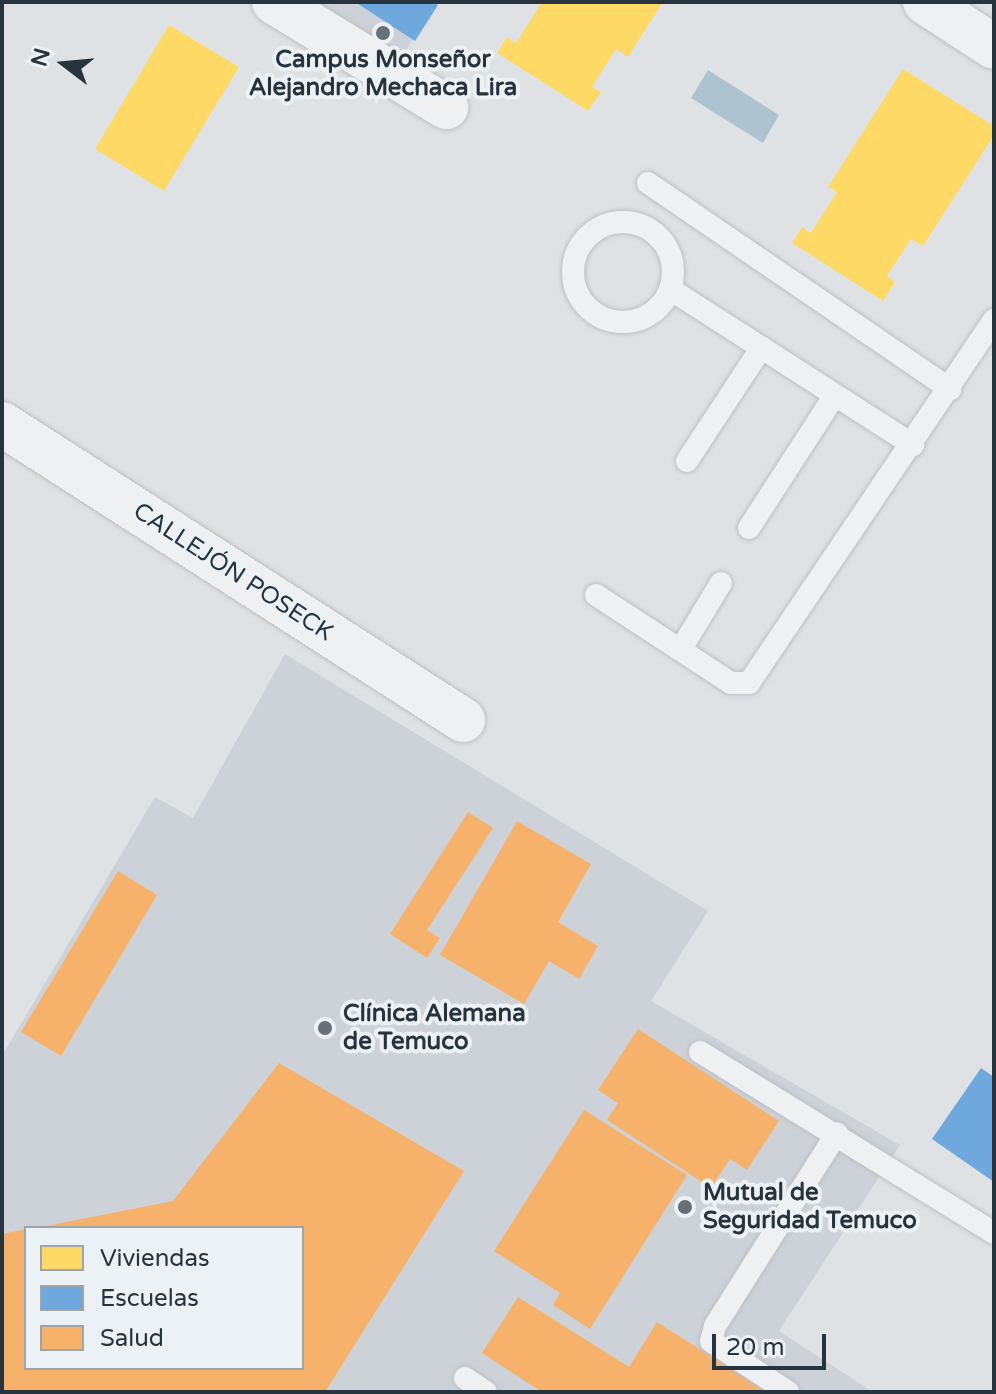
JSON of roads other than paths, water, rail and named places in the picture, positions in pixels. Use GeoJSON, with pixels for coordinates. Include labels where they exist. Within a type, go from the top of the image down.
{"type":"FeatureCollection","features":[{"type":"Feature","properties":{"kind":"street"},"geometry":{"type":"LineString","coordinates":[[274,2],[446,107]]}},
{"type":"Feature","properties":{"kind":"street"},"geometry":{"type":"LineString","coordinates":[[925,2],[994,47]]}},
{"type":"Feature","properties":{"kind":"street","name":"CALLEJÓN POSECK"},"geometry":{"type":"LineString","coordinates":[[2,424],[463,720]]}},
{"type":"Feature","properties":{"kind":"lane"},"geometry":{"type":"LineString","coordinates":[[648,183],[950,389]]}},
{"type":"Feature","properties":{"kind":"lane"},"geometry":{"type":"LineString","coordinates":[[617,222],[650,229],[671,255],[673,273],[670,289],[661,305],[647,315],[616,322],[601,317],[579,295],[573,280],[578,249],[587,236],[617,222]]}},
{"type":"Feature","properties":{"kind":"lane"},"geometry":{"type":"LineString","coordinates":[[670,289],[913,445]]}},
{"type":"Feature","properties":{"kind":"lane"},"geometry":{"type":"LineString","coordinates":[[596,595],[731,683],[749,683],[913,445],[994,320]]}},
{"type":"Feature","properties":{"kind":"lane"},"geometry":{"type":"LineString","coordinates":[[687,461],[762,347]]}},
{"type":"Feature","properties":{"kind":"lane"},"geometry":{"type":"LineString","coordinates":[[749,528],[835,395]]}},
{"type":"Feature","properties":{"kind":"lane"},"geometry":{"type":"LineString","coordinates":[[681,649],[721,583]]}},
{"type":"Feature","properties":{"kind":"lane"},"geometry":{"type":"LineString","coordinates":[[700,1052],[837,1133],[994,1233]]}},
{"type":"Feature","properties":{"kind":"lane"},"geometry":{"type":"LineString","coordinates":[[788,1392],[711,1341],[715,1326],[837,1133]]}},
{"type":"Feature","properties":{"kind":"lane"},"geometry":{"type":"LineString","coordinates":[[465,1378],[486,1392]]}},
{"type":"Feature","properties":{"kind":"water"},"geometry":{"type":"Polygon","coordinates":[[[708,70],[779,115],[763,143],[691,98],[708,70]]]}},
{"type":"Feature","properties":{"kind":"place","name":"Campus Monseñor Alejandro Mechaca Lira"},"geometry":{"type":"Point","coordinates":[383,33]}},
{"type":"Feature","properties":{"kind":"place","name":"Clínica Alemana de Temuco"},"geometry":{"type":"Point","coordinates":[325,1028]}},
{"type":"Feature","properties":{"kind":"place","name":"Mutual de Seguridad Temuco"},"geometry":{"type":"Point","coordinates":[685,1207]}}]}
